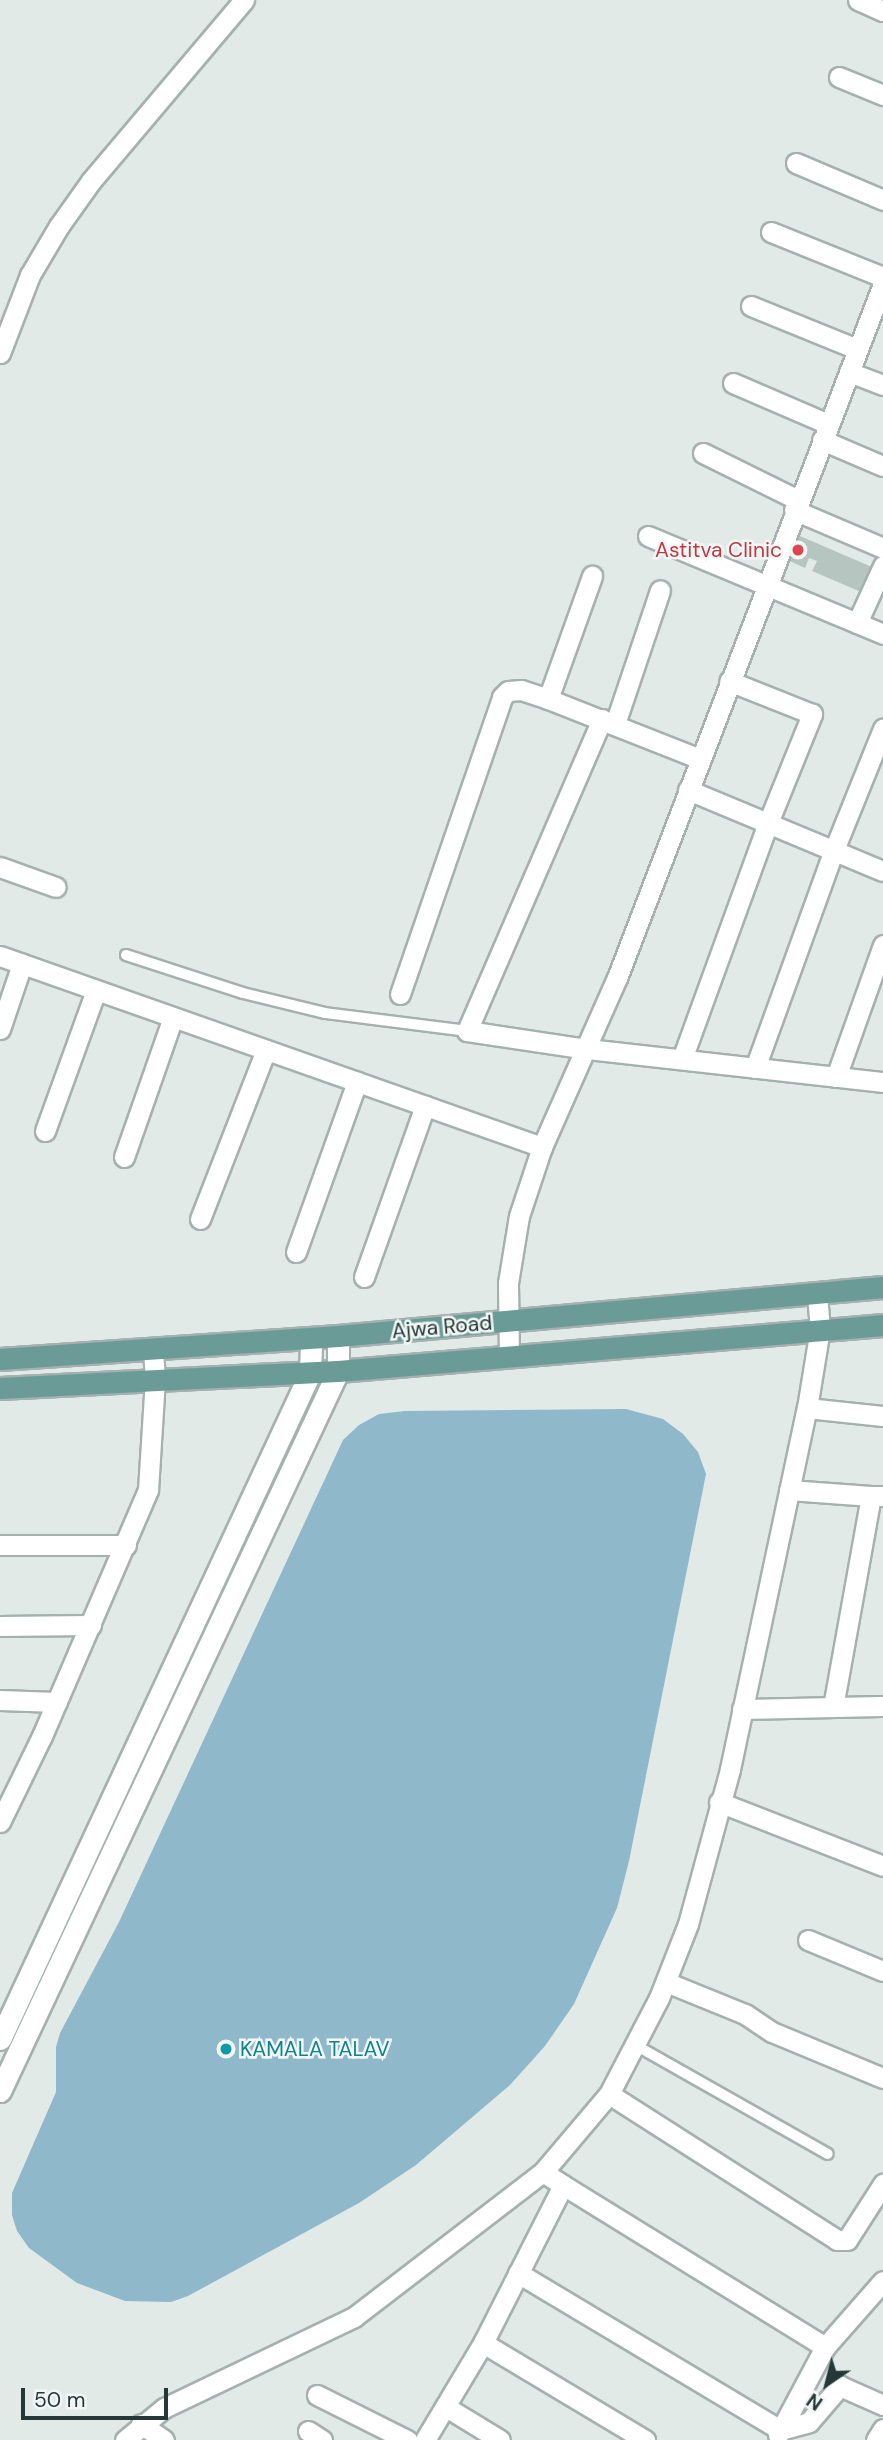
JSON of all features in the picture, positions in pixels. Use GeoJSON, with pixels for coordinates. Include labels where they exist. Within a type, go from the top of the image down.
{"type":"FeatureCollection","features":[{"type":"Feature","properties":{"kind":"main road","name":"Ajwa Road"},"geometry":{"type":"LineString","coordinates":[[0,1359],[338,1336],[883,1287]]}},
{"type":"Feature","properties":{"kind":"main road","name":"Ajwa Road"},"geometry":{"type":"LineString","coordinates":[[0,1388],[310,1373],[883,1325]]}},
{"type":"Feature","properties":{"kind":"street"},"geometry":{"type":"LineString","coordinates":[[1,345],[30,275],[59,226],[91,181],[244,0]]}},
{"type":"Feature","properties":{"kind":"street"},"geometry":{"type":"LineString","coordinates":[[858,0],[883,11]]}},
{"type":"Feature","properties":{"kind":"street"},"geometry":{"type":"LineString","coordinates":[[839,77],[883,95]]}},
{"type":"Feature","properties":{"kind":"street"},"geometry":{"type":"LineString","coordinates":[[796,163],[883,200]]}},
{"type":"Feature","properties":{"kind":"street"},"geometry":{"type":"LineString","coordinates":[[771,232],[883,277]]}},
{"type":"Feature","properties":{"kind":"street"},"geometry":{"type":"LineString","coordinates":[[509,1356],[508,1283],[519,1216],[542,1147],[588,1049],[883,284]]}},
{"type":"Feature","properties":{"kind":"street"},"geometry":{"type":"LineString","coordinates":[[751,306],[858,349]]}},
{"type":"Feature","properties":{"kind":"street"},"geometry":{"type":"LineString","coordinates":[[849,372],[883,385]]}},
{"type":"Feature","properties":{"kind":"street"},"geometry":{"type":"LineString","coordinates":[[733,383],[883,466]]}},
{"type":"Feature","properties":{"kind":"street"},"geometry":{"type":"LineString","coordinates":[[704,453],[796,505],[883,548]]}},
{"type":"Feature","properties":{"kind":"street"},"geometry":{"type":"LineString","coordinates":[[648,536],[883,634]]}},
{"type":"Feature","properties":{"kind":"street"},"geometry":{"type":"LineString","coordinates":[[857,623],[883,566]]}},
{"type":"Feature","properties":{"kind":"street"},"geometry":{"type":"LineString","coordinates":[[548,699],[592,576]]}},
{"type":"Feature","properties":{"kind":"street"},"geometry":{"type":"LineString","coordinates":[[660,590],[609,722],[467,1031],[588,1049],[883,1082]]}},
{"type":"Feature","properties":{"kind":"street"},"geometry":{"type":"LineString","coordinates":[[682,1059],[768,823],[812,714],[729,681]]}},
{"type":"Feature","properties":{"kind":"street"},"geometry":{"type":"LineString","coordinates":[[400,994],[502,697],[513,690],[521,690],[700,759]]}},
{"type":"Feature","properties":{"kind":"street"},"geometry":{"type":"LineString","coordinates":[[755,1068],[834,850],[883,729]]}},
{"type":"Feature","properties":{"kind":"street"},"geometry":{"type":"LineString","coordinates":[[688,790],[883,871]]}},
{"type":"Feature","properties":{"kind":"street"},"geometry":{"type":"LineString","coordinates":[[0,867],[56,887]]}},
{"type":"Feature","properties":{"kind":"street"},"geometry":{"type":"LineString","coordinates":[[836,1077],[883,945]]}},
{"type":"Feature","properties":{"kind":"street"},"geometry":{"type":"LineString","coordinates":[[0,956],[542,1147]]}},
{"type":"Feature","properties":{"kind":"street"},"geometry":{"type":"LineString","coordinates":[[0,1029],[22,964]]}},
{"type":"Feature","properties":{"kind":"street"},"geometry":{"type":"LineString","coordinates":[[45,1131],[96,990]]}},
{"type":"Feature","properties":{"kind":"street"},"geometry":{"type":"LineString","coordinates":[[124,1157],[173,1017]]}},
{"type":"Feature","properties":{"kind":"street"},"geometry":{"type":"LineString","coordinates":[[200,1219],[266,1050]]}},
{"type":"Feature","properties":{"kind":"street"},"geometry":{"type":"LineString","coordinates":[[296,1252],[357,1082]]}},
{"type":"Feature","properties":{"kind":"street"},"geometry":{"type":"LineString","coordinates":[[364,1277],[425,1106]]}},
{"type":"Feature","properties":{"kind":"street"},"geometry":{"type":"LineString","coordinates":[[125,2440],[141,2424],[164,2408],[354,2317],[543,2172],[609,2094],[637,2046],[688,1924],[730,1769],[807,1408],[820,1329],[817,1294]]}},
{"type":"Feature","properties":{"kind":"street"},"geometry":{"type":"LineString","coordinates":[[0,2091],[338,1371],[338,1336]]}},
{"type":"Feature","properties":{"kind":"street"},"geometry":{"type":"LineString","coordinates":[[0,2039],[310,1373],[311,1338]]}},
{"type":"Feature","properties":{"kind":"street"},"geometry":{"type":"LineString","coordinates":[[0,1822],[57,1702],[148,1490],[155,1380],[153,1349]]}},
{"type":"Feature","properties":{"kind":"street"},"geometry":{"type":"LineString","coordinates":[[807,1408],[883,1416]]}},
{"type":"Feature","properties":{"kind":"street"},"geometry":{"type":"LineString","coordinates":[[789,1490],[877,1496],[833,1707]]}},
{"type":"Feature","properties":{"kind":"street"},"geometry":{"type":"LineString","coordinates":[[0,1545],[126,1545]]}},
{"type":"Feature","properties":{"kind":"street"},"geometry":{"type":"LineString","coordinates":[[0,1626],[91,1625]]}},
{"type":"Feature","properties":{"kind":"street"},"geometry":{"type":"LineString","coordinates":[[0,1700],[57,1702]]}},
{"type":"Feature","properties":{"kind":"street"},"geometry":{"type":"LineString","coordinates":[[742,1709],[883,1706]]}},
{"type":"Feature","properties":{"kind":"street"},"geometry":{"type":"LineString","coordinates":[[0,1780],[20,1779]]}},
{"type":"Feature","properties":{"kind":"street"},"geometry":{"type":"LineString","coordinates":[[719,1802],[883,1866]]}},
{"type":"Feature","properties":{"kind":"street"},"geometry":{"type":"LineString","coordinates":[[808,1940],[883,1970]]}},
{"type":"Feature","properties":{"kind":"street"},"geometry":{"type":"LineString","coordinates":[[666,1982],[746,2014],[772,2032],[883,2078]]}},
{"type":"Feature","properties":{"kind":"street"},"geometry":{"type":"LineString","coordinates":[[609,2094],[837,2240],[847,2240],[883,2183]]}},
{"type":"Feature","properties":{"kind":"street"},"geometry":{"type":"LineString","coordinates":[[543,2172],[825,2347]]}},
{"type":"Feature","properties":{"kind":"street"},"geometry":{"type":"LineString","coordinates":[[425,2440],[483,2343],[562,2185]]}},
{"type":"Feature","properties":{"kind":"street"},"geometry":{"type":"LineString","coordinates":[[518,2273],[777,2435]]}},
{"type":"Feature","properties":{"kind":"street"},"geometry":{"type":"LineString","coordinates":[[777,2435],[825,2347],[883,2281]]}},
{"type":"Feature","properties":{"kind":"street"},"geometry":{"type":"LineString","coordinates":[[483,2343],[645,2440]]}},
{"type":"Feature","properties":{"kind":"street"},"geometry":{"type":"LineString","coordinates":[[777,2435],[809,2421],[840,2386],[883,2405]]}},
{"type":"Feature","properties":{"kind":"street"},"geometry":{"type":"LineString","coordinates":[[317,2395],[407,2440]]}},
{"type":"Feature","properties":{"kind":"street"},"geometry":{"type":"LineString","coordinates":[[446,2407],[500,2440]]}},
{"type":"Feature","properties":{"kind":"street"},"geometry":{"type":"LineString","coordinates":[[141,2424],[164,2440]]}},
{"type":"Feature","properties":{"kind":"street"},"geometry":{"type":"LineString","coordinates":[[876,2440],[883,2429]]}},
{"type":"Feature","properties":{"kind":"lane"},"geometry":{"type":"LineString","coordinates":[[126,956],[243,993],[325,1013],[467,1031]]}},
{"type":"Feature","properties":{"kind":"lane"},"geometry":{"type":"LineString","coordinates":[[637,2046],[828,2154]]}},
{"type":"Feature","properties":{"kind":"water"},"geometry":{"type":"Polygon","coordinates":[[[626,1409],[663,1419],[683,1434],[698,1452],[706,1474],[629,1861],[617,1908],[574,2004],[545,2046],[510,2085],[416,2165],[359,2203],[188,2296],[171,2302],[125,2301],[77,2283],[29,2248],[17,2231],[12,2215],[12,2193],[56,2092],[56,2047],[60,2033],[119,1922],[343,1440],[359,1425],[379,1414],[405,1411],[626,1409]]]}},
{"type":"Feature","properties":{"kind":"building"},"geometry":{"type":"Polygon","coordinates":[[[793,533],[872,567],[861,592],[812,571],[817,561],[809,558],[805,568],[783,558],[793,533]]]}},
{"type":"Feature","properties":{"kind":"place","name":"Astitva Clinic"},"geometry":{"type":"Point","coordinates":[798,550]}},
{"type":"Feature","properties":{"kind":"place","name":"KAMALA TALAV"},"geometry":{"type":"Point","coordinates":[226,2049]}}]}
